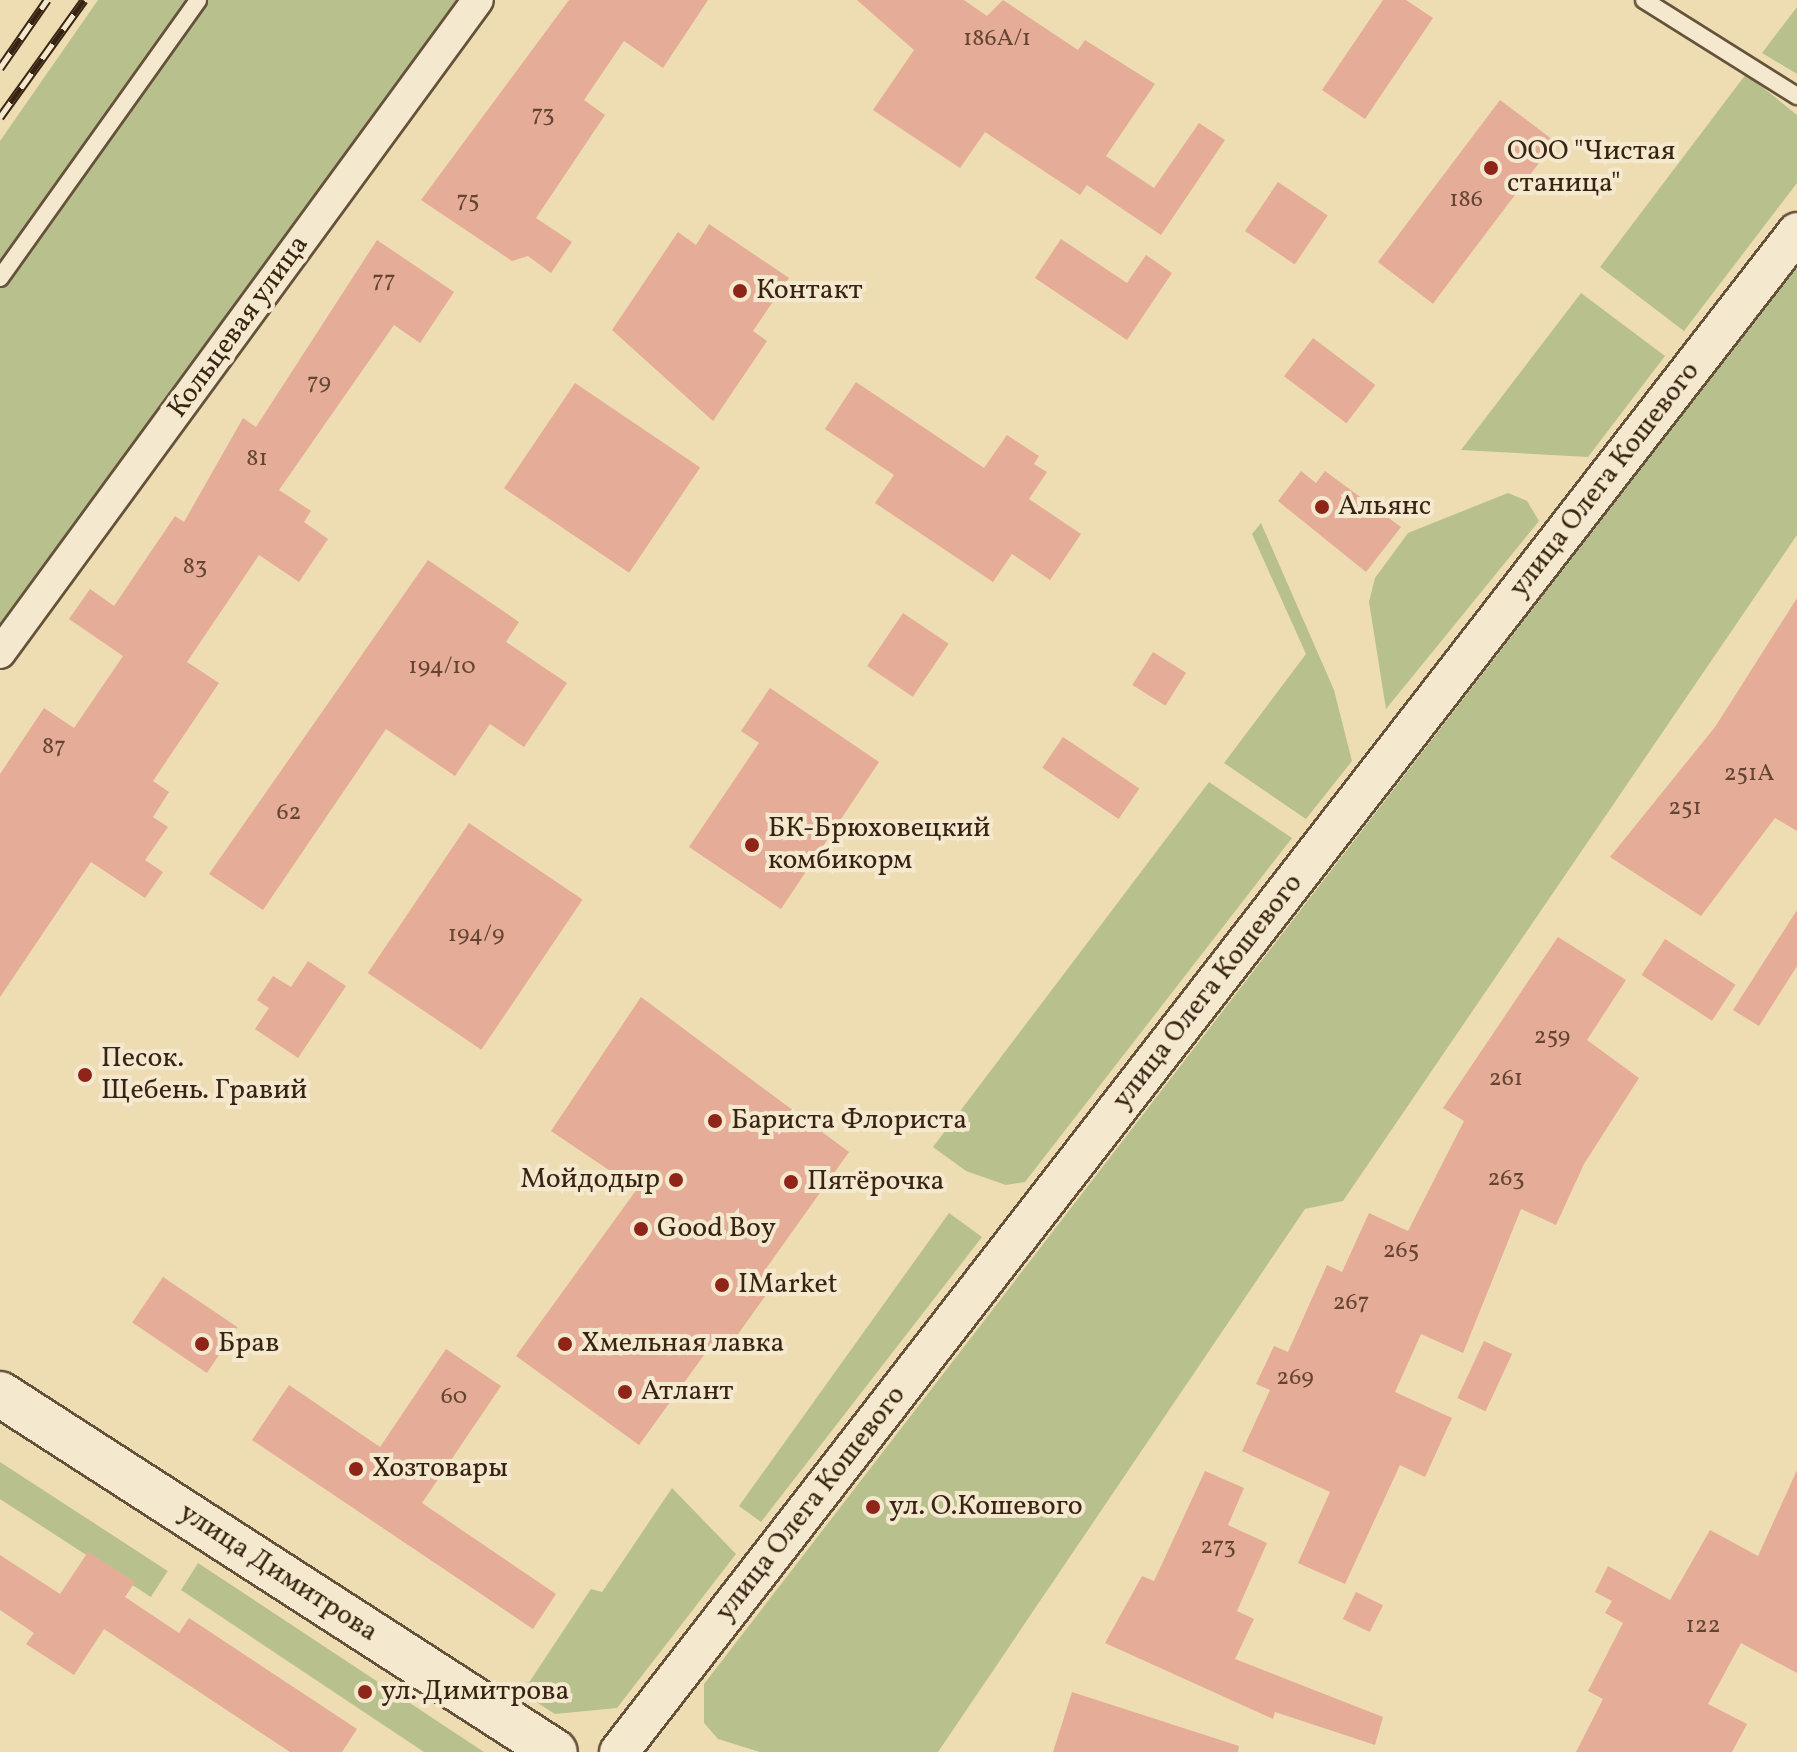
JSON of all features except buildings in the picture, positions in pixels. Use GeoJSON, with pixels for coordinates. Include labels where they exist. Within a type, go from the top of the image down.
{"type":"FeatureCollection","features":[{"type":"Feature","properties":{"kind":"main road","name":"улица Димитрова"},"geometry":{"type":"LineString","coordinates":[[0,1394],[555,1752]]}},
{"type":"Feature","properties":{"kind":"street","name":"Кольцевая улица"},"geometry":{"type":"LineString","coordinates":[[0,653],[478,0]]}},
{"type":"Feature","properties":{"kind":"street","name":"улица Олега Кошевого"},"geometry":{"type":"LineString","coordinates":[[619,1752],[1797,232]]}},
{"type":"Feature","properties":{"kind":"lane"},"geometry":{"type":"LineString","coordinates":[[0,278],[198,0]]}},
{"type":"Feature","properties":{"kind":"lane"},"geometry":{"type":"LineString","coordinates":[[1644,0],[1797,96]]}},
{"type":"Feature","properties":{"kind":"green space"},"geometry":{"type":"Polygon","coordinates":[[[98,0],[462,0],[0,631],[0,141],[98,0]]]}},
{"type":"Feature","properties":{"kind":"green space"},"geometry":{"type":"Polygon","coordinates":[[[1797,7],[1797,74],[1762,53],[1797,7]]]}},
{"type":"Feature","properties":{"kind":"green space"},"geometry":{"type":"Polygon","coordinates":[[[1746,74],[1797,115],[1797,183],[1684,331],[1600,267],[1746,74]]]}},
{"type":"Feature","properties":{"kind":"green space"},"geometry":{"type":"Polygon","coordinates":[[[1797,266],[1797,535],[1343,1201],[1305,1209],[938,1752],[760,1752],[718,1739],[704,1723],[704,1684],[1797,266]]]}},
{"type":"Feature","properties":{"kind":"green space"},"geometry":{"type":"Polygon","coordinates":[[[1581,293],[1665,356],[1588,457],[1461,450],[1581,293]]]}},
{"type":"Feature","properties":{"kind":"green space"},"geometry":{"type":"Polygon","coordinates":[[[1508,493],[1527,501],[1539,521],[1386,709],[1369,602],[1375,578],[1408,533],[1508,493]]]}},
{"type":"Feature","properties":{"kind":"green space"},"geometry":{"type":"Polygon","coordinates":[[[1261,523],[1334,690],[1352,761],[1306,819],[1224,763],[1306,654],[1252,534],[1261,523]]]}},
{"type":"Feature","properties":{"kind":"green space"},"geometry":{"type":"Polygon","coordinates":[[[1209,782],[1292,838],[1025,1182],[1006,1185],[966,1171],[933,1147],[1209,782]]]}},
{"type":"Feature","properties":{"kind":"green space"},"geometry":{"type":"Polygon","coordinates":[[[949,1213],[982,1237],[761,1522],[739,1506],[949,1213]]]}},
{"type":"Feature","properties":{"kind":"green space"},"geometry":{"type":"Polygon","coordinates":[[[0,1462],[168,1571],[151,1597],[0,1499],[0,1462]]]}},
{"type":"Feature","properties":{"kind":"green space"},"geometry":{"type":"Polygon","coordinates":[[[672,1488],[736,1554],[617,1708],[555,1714],[522,1693],[591,1589],[602,1592],[672,1488]]]}},
{"type":"Feature","properties":{"kind":"green space"},"geometry":{"type":"Polygon","coordinates":[[[198,1563],[484,1752],[424,1752],[181,1590],[198,1563]]]}},
{"type":"Feature","properties":{"kind":"railway"},"geometry":{"type":"LineString","coordinates":[[0,68],[47,0]]}},
{"type":"Feature","properties":{"kind":"railway"},"geometry":{"type":"LineString","coordinates":[[0,117],[84,0]]}},
{"type":"Feature","properties":{"kind":"place","name":"ООО \"Чистая станица\""},"geometry":{"type":"Point","coordinates":[1491,168]}},
{"type":"Feature","properties":{"kind":"place","name":"Контакт"},"geometry":{"type":"Point","coordinates":[740,291]}},
{"type":"Feature","properties":{"kind":"place","name":"Альянс"},"geometry":{"type":"Point","coordinates":[1322,507]}},
{"type":"Feature","properties":{"kind":"place","name":"БК-Брюховецкий комбикорм"},"geometry":{"type":"Point","coordinates":[752,845]}},
{"type":"Feature","properties":{"kind":"place","name":"Песок. Щебень. Гравий"},"geometry":{"type":"Point","coordinates":[85,1075]}},
{"type":"Feature","properties":{"kind":"place","name":"Бариста Флориста"},"geometry":{"type":"Point","coordinates":[715,1121]}},
{"type":"Feature","properties":{"kind":"place","name":"Мойдодыр"},"geometry":{"type":"Point","coordinates":[676,1180]}},
{"type":"Feature","properties":{"kind":"place","name":"Пятёрочка"},"geometry":{"type":"Point","coordinates":[791,1182]}},
{"type":"Feature","properties":{"kind":"place","name":"Good Boy"},"geometry":{"type":"Point","coordinates":[641,1229]}},
{"type":"Feature","properties":{"kind":"place","name":"IMarket"},"geometry":{"type":"Point","coordinates":[722,1285]}},
{"type":"Feature","properties":{"kind":"place","name":"Брав"},"geometry":{"type":"Point","coordinates":[202,1344]}},
{"type":"Feature","properties":{"kind":"place","name":"Хмельная лавка"},"geometry":{"type":"Point","coordinates":[565,1344]}},
{"type":"Feature","properties":{"kind":"place","name":"Атлант"},"geometry":{"type":"Point","coordinates":[625,1392]}},
{"type":"Feature","properties":{"kind":"place","name":"Хозтовары"},"geometry":{"type":"Point","coordinates":[356,1469]}},
{"type":"Feature","properties":{"kind":"place","name":"ул. О.Кошевого"},"geometry":{"type":"Point","coordinates":[873,1507]}},
{"type":"Feature","properties":{"kind":"place","name":"ул. Димитрова"},"geometry":{"type":"Point","coordinates":[365,1692]}}]}
